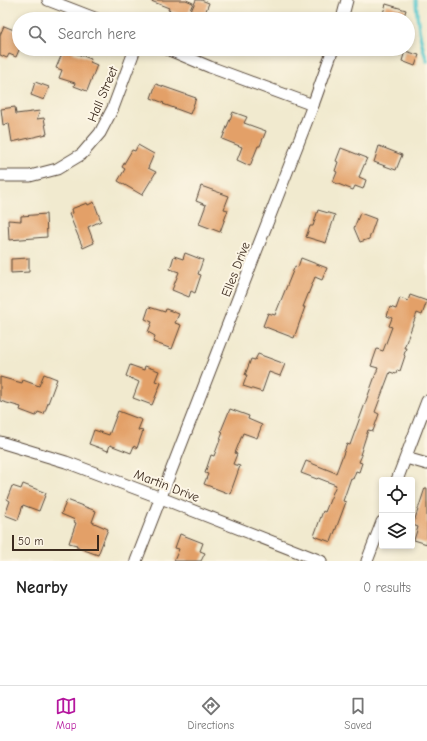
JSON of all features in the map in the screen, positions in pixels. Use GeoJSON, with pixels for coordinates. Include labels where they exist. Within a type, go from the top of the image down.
{"type":"FeatureCollection","features":[{"type":"Feature","properties":{"kind":"street"},"geometry":{"type":"LineString","coordinates":[[48,0],[79,12]]}},
{"type":"Feature","properties":{"kind":"street"},"geometry":{"type":"LineString","coordinates":[[344,12],[347,0]]}},
{"type":"Feature","properties":{"kind":"street","name":"Hall Street"},"geometry":{"type":"LineString","coordinates":[[0,176],[30,176],[57,169],[82,154],[100,133],[113,108],[132,56]]}},
{"type":"Feature","properties":{"kind":"street"},"geometry":{"type":"LineString","coordinates":[[184,56],[313,105]]}},
{"type":"Feature","properties":{"kind":"street","name":"Elles Drive"},"geometry":{"type":"LineString","coordinates":[[136,561],[313,105],[330,56]]}},
{"type":"Feature","properties":{"kind":"street"},"geometry":{"type":"LineString","coordinates":[[399,477],[427,401]]}},
{"type":"Feature","properties":{"kind":"street","name":"Martin Drive"},"geometry":{"type":"LineString","coordinates":[[0,442],[66,462],[321,561]]}},
{"type":"Feature","properties":{"kind":"street"},"geometry":{"type":"LineString","coordinates":[[406,458],[427,464]]}},
{"type":"Feature","properties":{"kind":"street"},"geometry":{"type":"LineString","coordinates":[[367,561],[379,530]]}},
{"type":"Feature","properties":{"kind":"building"},"geometry":{"type":"Polygon","coordinates":[[[186,0],[193,3],[189,12],[173,12],[168,10],[169,8],[151,1],[186,0]]]}},
{"type":"Feature","properties":{"kind":"building"},"geometry":{"type":"Polygon","coordinates":[[[196,0],[209,3],[206,12],[191,11],[196,0]]]}},
{"type":"Feature","properties":{"kind":"building"},"geometry":{"type":"Polygon","coordinates":[[[386,4],[406,10],[405,12],[383,12],[386,4]]]}},
{"type":"Feature","properties":{"kind":"building"},"geometry":{"type":"Polygon","coordinates":[[[4,26],[12,29],[12,55],[9,54],[7,58],[0,55],[0,35],[4,26]]]}},
{"type":"Feature","properties":{"kind":"building"},"geometry":{"type":"Polygon","coordinates":[[[415,54],[419,55],[415,66],[402,61],[404,56],[415,56],[415,54]]]}},
{"type":"Feature","properties":{"kind":"building"},"geometry":{"type":"Polygon","coordinates":[[[61,56],[83,56],[91,59],[90,62],[97,65],[87,91],[74,86],[75,83],[59,78],[62,70],[56,68],[61,56]]]}},
{"type":"Feature","properties":{"kind":"building"},"geometry":{"type":"Polygon","coordinates":[[[35,82],[49,87],[44,100],[31,95],[35,82]]]}},
{"type":"Feature","properties":{"kind":"building"},"geometry":{"type":"Polygon","coordinates":[[[156,84],[196,98],[190,114],[151,98],[156,84]]]}},
{"type":"Feature","properties":{"kind":"building"},"geometry":{"type":"Polygon","coordinates":[[[15,107],[16,114],[40,111],[37,119],[44,118],[47,134],[12,142],[9,123],[3,125],[1,109],[15,107]]]}},
{"type":"Feature","properties":{"kind":"building"},"geometry":{"type":"Polygon","coordinates":[[[233,112],[247,117],[244,123],[266,131],[250,166],[237,160],[242,147],[222,139],[233,112]]]}},
{"type":"Feature","properties":{"kind":"building"},"geometry":{"type":"Polygon","coordinates":[[[138,145],[154,154],[148,168],[156,172],[142,195],[118,181],[125,169],[122,167],[132,150],[135,151],[138,145]]]}},
{"type":"Feature","properties":{"kind":"building"},"geometry":{"type":"Polygon","coordinates":[[[379,146],[402,155],[396,170],[374,162],[379,146]]]}},
{"type":"Feature","properties":{"kind":"building"},"geometry":{"type":"Polygon","coordinates":[[[341,148],[367,158],[359,177],[366,180],[363,189],[355,186],[353,190],[333,182],[337,172],[335,171],[338,162],[336,161],[341,148]]]}},
{"type":"Feature","properties":{"kind":"building"},"geometry":{"type":"Polygon","coordinates":[[[201,186],[229,196],[224,209],[228,210],[220,232],[199,224],[206,205],[196,201],[201,186]]]}},
{"type":"Feature","properties":{"kind":"building"},"geometry":{"type":"Polygon","coordinates":[[[94,202],[101,221],[88,227],[94,243],[83,248],[69,214],[72,213],[71,209],[94,202]]]}},
{"type":"Feature","properties":{"kind":"building"},"geometry":{"type":"Polygon","coordinates":[[[318,210],[335,215],[326,243],[306,237],[310,226],[313,226],[318,210]]]}},
{"type":"Feature","properties":{"kind":"building"},"geometry":{"type":"Polygon","coordinates":[[[360,213],[376,219],[369,239],[360,242],[354,228],[360,213]]]}},
{"type":"Feature","properties":{"kind":"building"},"geometry":{"type":"Polygon","coordinates":[[[46,214],[47,237],[9,240],[8,220],[21,221],[21,216],[46,214]]]}},
{"type":"Feature","properties":{"kind":"building"},"geometry":{"type":"Polygon","coordinates":[[[185,253],[203,260],[198,274],[201,275],[195,293],[191,291],[189,297],[172,290],[179,272],[170,269],[174,256],[183,259],[185,253]]]}},
{"type":"Feature","properties":{"kind":"building"},"geometry":{"type":"Polygon","coordinates":[[[29,258],[29,272],[11,273],[11,259],[29,258]]]}},
{"type":"Feature","properties":{"kind":"building"},"geometry":{"type":"Polygon","coordinates":[[[301,258],[327,268],[322,280],[315,277],[303,307],[305,307],[294,338],[263,326],[268,313],[275,315],[295,266],[298,267],[301,258]]]}},
{"type":"Feature","properties":{"kind":"building"},"geometry":{"type":"Polygon","coordinates":[[[410,295],[427,301],[422,315],[417,313],[404,348],[406,348],[405,356],[400,371],[397,370],[396,374],[390,372],[375,412],[379,414],[373,431],[368,430],[360,455],[362,455],[359,462],[362,463],[359,472],[356,471],[353,479],[351,478],[343,501],[346,502],[331,542],[314,536],[323,511],[325,512],[336,485],[301,473],[306,461],[336,473],[347,444],[350,445],[378,368],[371,366],[377,349],[383,351],[392,327],[389,326],[392,318],[387,316],[390,307],[396,309],[400,298],[408,301],[410,295]]]}},
{"type":"Feature","properties":{"kind":"building"},"geometry":{"type":"Polygon","coordinates":[[[149,307],[165,312],[166,309],[179,314],[175,323],[181,325],[172,349],[153,342],[155,336],[148,332],[152,322],[145,319],[149,307]]]}},
{"type":"Feature","properties":{"kind":"building"},"geometry":{"type":"Polygon","coordinates":[[[258,354],[285,364],[280,376],[269,372],[262,392],[243,386],[247,375],[245,375],[251,359],[255,360],[258,354]]]}},
{"type":"Feature","properties":{"kind":"building"},"geometry":{"type":"Polygon","coordinates":[[[130,365],[144,370],[145,366],[159,371],[155,381],[161,383],[152,405],[133,398],[139,382],[126,376],[130,365]]]}},
{"type":"Feature","properties":{"kind":"building"},"geometry":{"type":"Polygon","coordinates":[[[44,374],[57,379],[44,414],[38,412],[36,416],[20,410],[21,407],[0,401],[0,377],[22,383],[23,380],[39,386],[44,374]]]}},
{"type":"Feature","properties":{"kind":"building"},"geometry":{"type":"Polygon","coordinates":[[[230,409],[249,416],[248,419],[262,425],[257,438],[243,433],[235,453],[237,454],[233,464],[240,466],[230,494],[204,484],[208,474],[205,473],[211,455],[214,456],[223,432],[221,431],[230,409]]]}},
{"type":"Feature","properties":{"kind":"building"},"geometry":{"type":"Polygon","coordinates":[[[118,411],[142,420],[138,430],[143,431],[137,448],[134,446],[131,453],[110,445],[108,451],[89,444],[94,430],[109,435],[118,411]]]}},
{"type":"Feature","properties":{"kind":"building"},"geometry":{"type":"Polygon","coordinates":[[[23,484],[46,493],[39,511],[23,505],[18,520],[5,515],[10,501],[7,499],[12,486],[21,489],[23,484]]]}},
{"type":"Feature","properties":{"kind":"building"},"geometry":{"type":"Polygon","coordinates":[[[425,488],[427,488],[427,544],[415,540],[418,527],[415,526],[415,519],[425,488]]]}},
{"type":"Feature","properties":{"kind":"building"},"geometry":{"type":"Polygon","coordinates":[[[67,500],[96,511],[92,522],[108,529],[98,555],[76,547],[77,545],[69,543],[76,523],[74,522],[75,520],[61,514],[67,500]]]}},
{"type":"Feature","properties":{"kind":"building"},"geometry":{"type":"Polygon","coordinates":[[[180,534],[203,543],[200,551],[205,553],[201,561],[174,561],[179,549],[175,548],[180,534]]]}},
{"type":"Feature","properties":{"kind":"waterway"},"geometry":{"type":"LineString","coordinates":[[416,0],[419,31],[427,61]]}}]}
